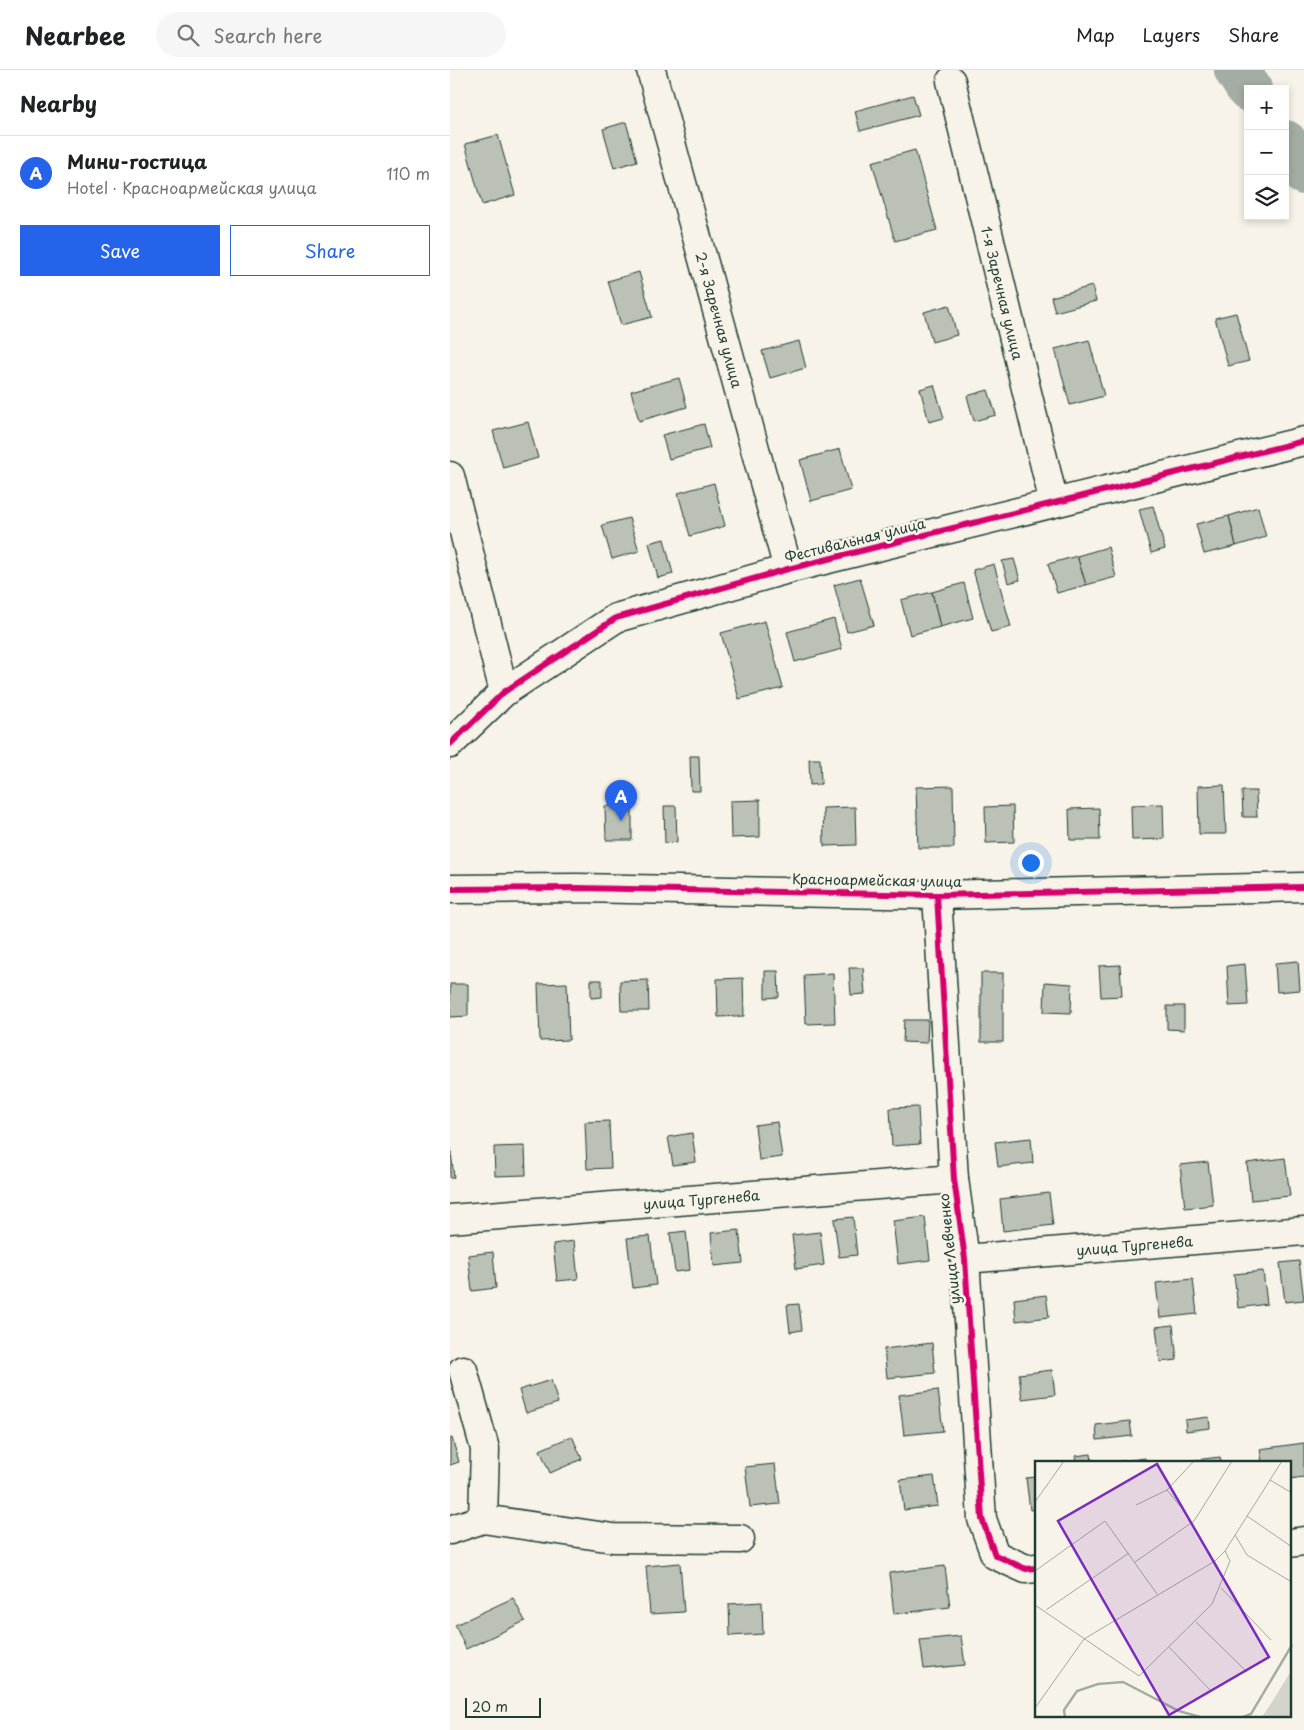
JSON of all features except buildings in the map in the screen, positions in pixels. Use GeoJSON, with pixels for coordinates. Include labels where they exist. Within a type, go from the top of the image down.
{"type":"FeatureCollection","features":[{"type":"Feature","properties":{"kind":"street","name":"2-я Заречная улица"},"geometry":{"type":"LineString","coordinates":[[651,70],[788,569]]}},
{"type":"Feature","properties":{"kind":"street","name":"1-я Заречная улица"},"geometry":{"type":"LineString","coordinates":[[951,81],[1054,503]]}},
{"type":"Feature","properties":{"kind":"street","name":"Фестивальная улица"},"geometry":{"type":"LineString","coordinates":[[450,744],[504,692],[616,618],[788,569],[1304,441]]}},
{"type":"Feature","properties":{"kind":"street"},"geometry":{"type":"LineString","coordinates":[[450,476],[504,692]]}},
{"type":"Feature","properties":{"kind":"street","name":"Красноармейская улица"},"geometry":{"type":"LineString","coordinates":[[450,889],[578,888],[937,894],[1304,887]]}},
{"type":"Feature","properties":{"kind":"street","name":"улица Левченко"},"geometry":{"type":"LineString","coordinates":[[937,894],[954,1179],[965,1259],[982,1519],[995,1555],[1026,1569],[1035,1568]]}},
{"type":"Feature","properties":{"kind":"street","name":"улица Тургенева"},"geometry":{"type":"LineString","coordinates":[[450,1220],[954,1179]]}},
{"type":"Feature","properties":{"kind":"street","name":"улица Тургенева"},"geometry":{"type":"LineString","coordinates":[[965,1259],[1304,1231]]}},
{"type":"Feature","properties":{"kind":"street"},"geometry":{"type":"LineString","coordinates":[[463,1370],[486,1449],[483,1519]]}},
{"type":"Feature","properties":{"kind":"street"},"geometry":{"type":"LineString","coordinates":[[450,1530],[483,1519],[613,1538],[740,1539]]}},
{"type":"Feature","properties":{"kind":"waterway"},"geometry":{"type":"LineString","coordinates":[[1237,70],[1246,85]]}},
{"type":"Feature","properties":{"kind":"waterway"},"geometry":{"type":"LineString","coordinates":[[1289,149],[1304,172]]}},
{"type":"Feature","properties":{"kind":"cycle path"},"geometry":{"type":"LineString","coordinates":[[450,744],[504,692],[616,618],[788,569],[1304,441]]}},
{"type":"Feature","properties":{"kind":"cycle path"},"geometry":{"type":"LineString","coordinates":[[450,889],[578,888],[937,895],[1304,887]]}},
{"type":"Feature","properties":{"kind":"cycle path"},"geometry":{"type":"LineString","coordinates":[[937,895],[954,1179],[965,1259],[982,1519],[995,1555],[1026,1569],[1035,1568]]}},
{"type":"Feature","properties":{"kind":"place","name":"Мини-гостица"},"geometry":{"type":"Point","coordinates":[621,821]}}]}
